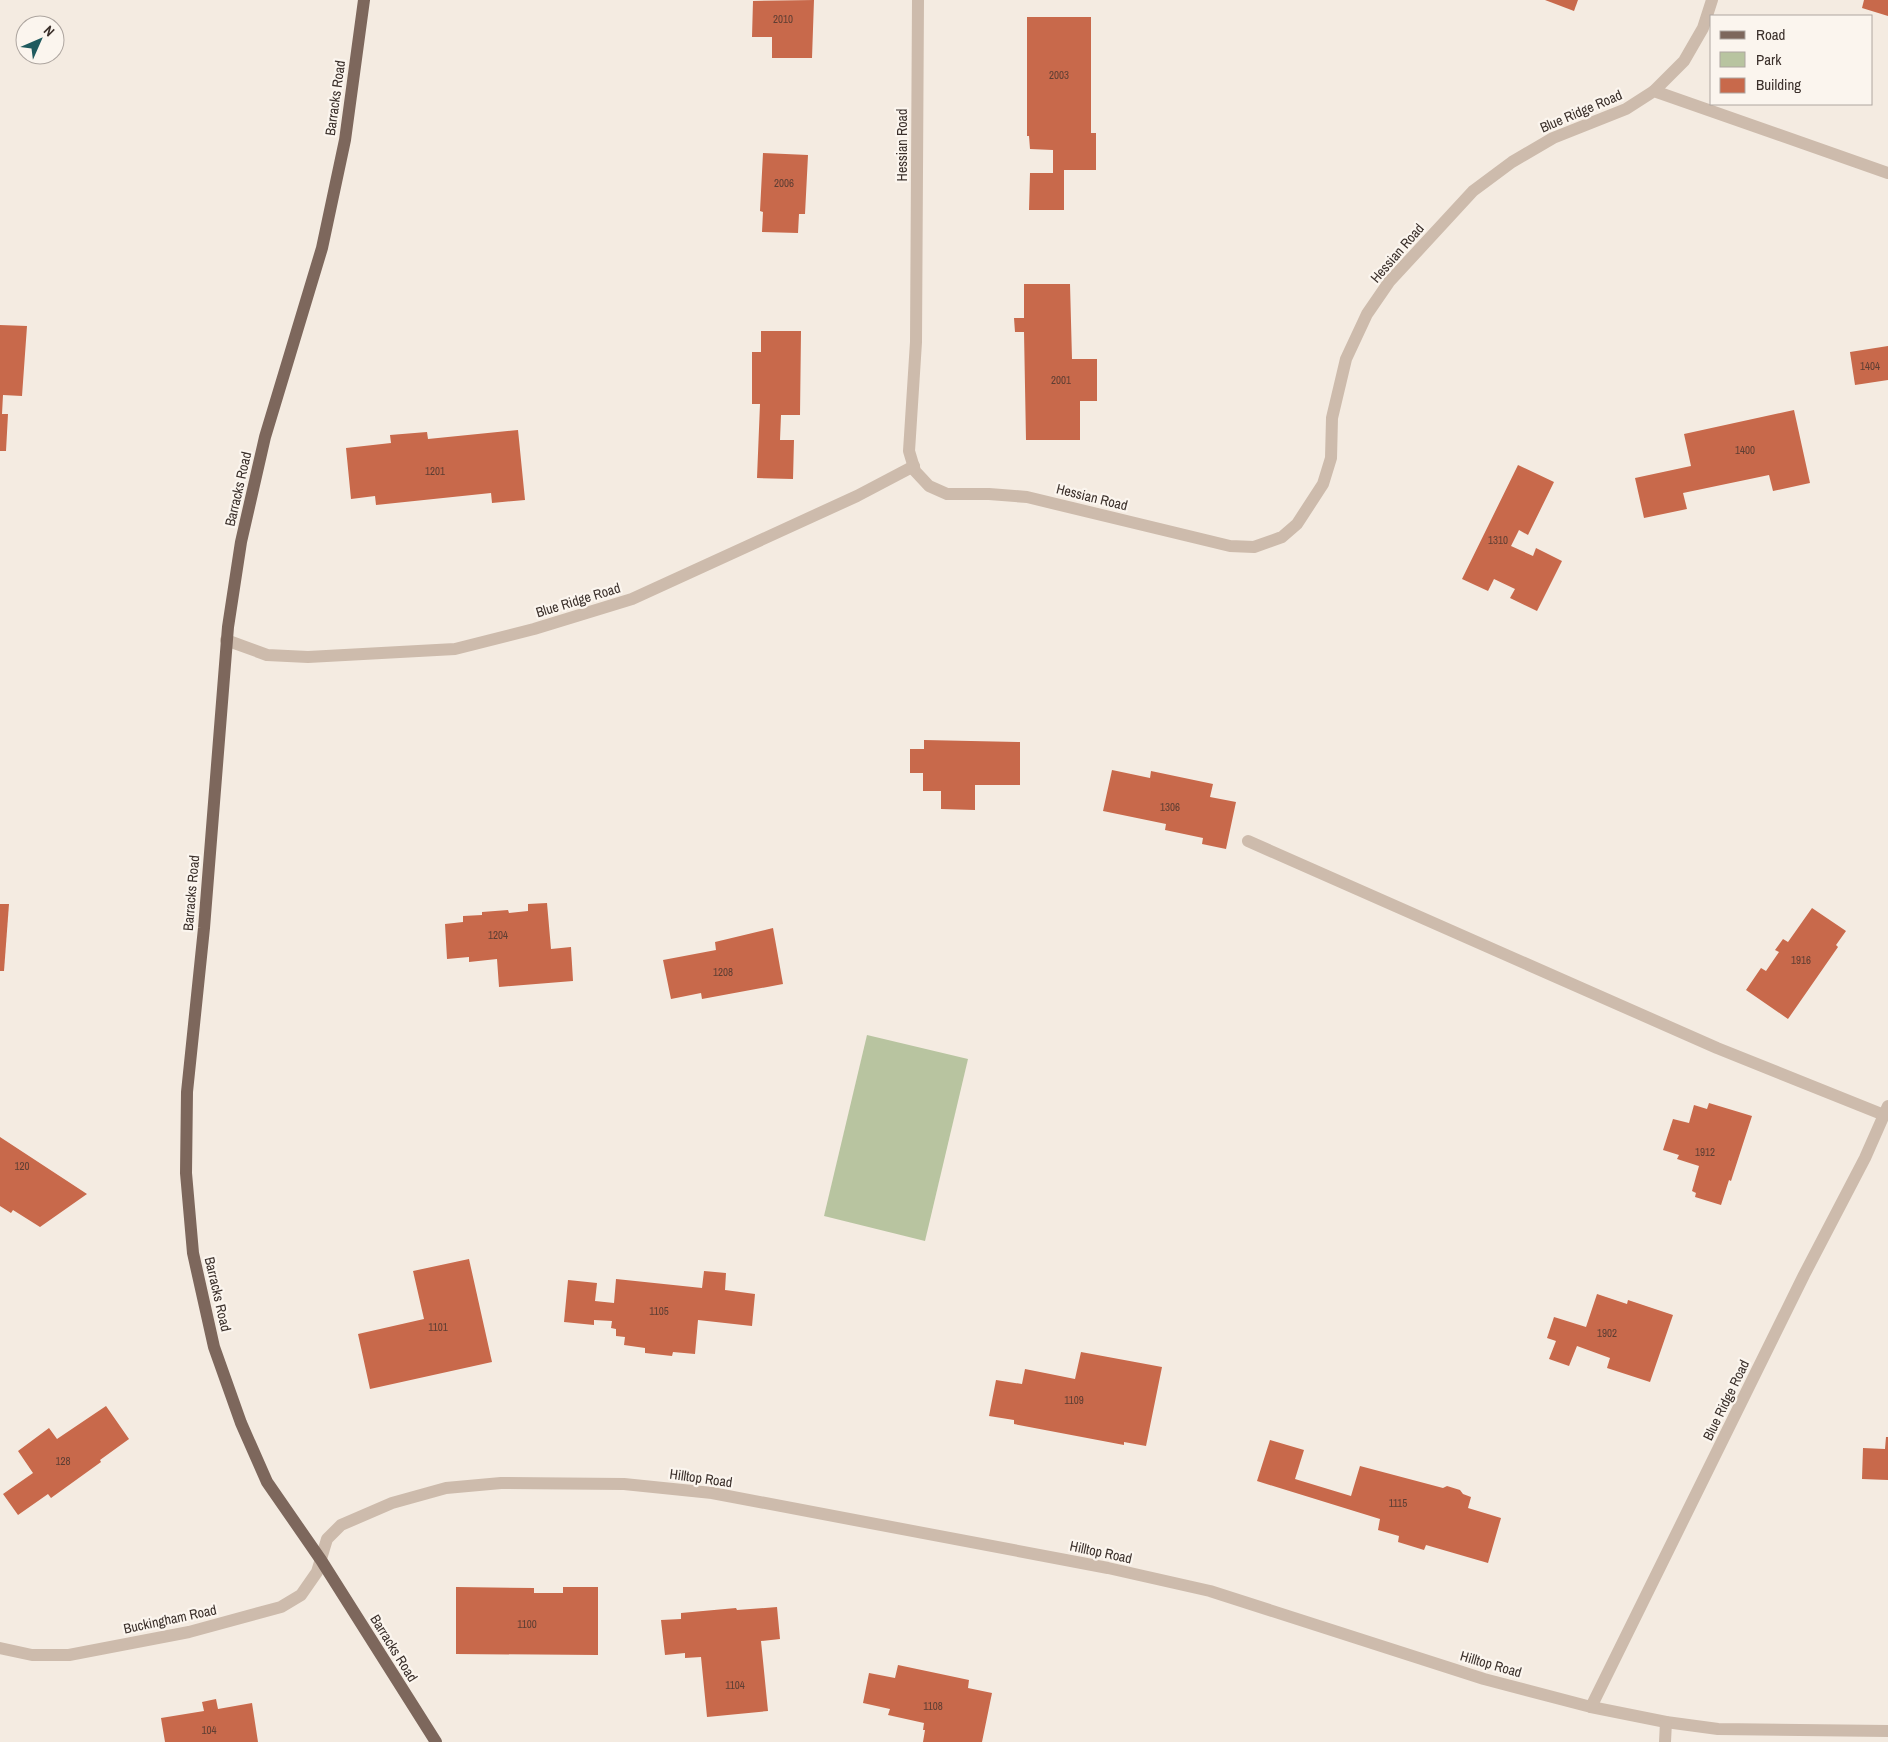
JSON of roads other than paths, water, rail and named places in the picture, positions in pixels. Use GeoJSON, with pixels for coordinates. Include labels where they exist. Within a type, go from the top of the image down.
{"type":"FeatureCollection","features":[{"type":"Feature","properties":{"kind":"main road","name":"Barracks Road"},"geometry":{"type":"LineString","coordinates":[[364,0],[345,140],[324,239],[264,437],[241,542],[226,640],[204,928],[186,1092],[186,1173],[193,1253],[214,1347],[240,1423],[267,1482],[321,1560],[436,1742]]}},
{"type":"Feature","properties":{"kind":"street","name":"Hessian Road"},"geometry":{"type":"LineString","coordinates":[[918,0],[916,333],[909,451],[915,471],[928,486],[948,494],[989,494],[1027,497],[1230,546],[1254,547],[1282,537],[1298,524],[1323,484],[1331,458],[1332,418],[1346,360],[1367,314],[1389,282],[1474,191],[1512,162]]}},
{"type":"Feature","properties":{"kind":"street","name":"Blue Ridge Road"},"geometry":{"type":"LineString","coordinates":[[1512,162],[1553,138],[1626,109],[1654,91],[1684,61],[1703,28],[1712,0]]}},
{"type":"Feature","properties":{"kind":"street"},"geometry":{"type":"LineString","coordinates":[[1654,91],[1888,173]]}},
{"type":"Feature","properties":{"kind":"street","name":"Blue Ridge Road"},"geometry":{"type":"LineString","coordinates":[[226,640],[268,655],[308,657],[464,647],[534,629],[632,600],[857,496],[914,466]]}},
{"type":"Feature","properties":{"kind":"street"},"geometry":{"type":"LineString","coordinates":[[1248,841],[1717,1048],[1886,1111]]}},
{"type":"Feature","properties":{"kind":"street","name":"Blue Ridge Road"},"geometry":{"type":"LineString","coordinates":[[1591,1707],[1804,1275],[1865,1158],[1886,1111]]}},
{"type":"Feature","properties":{"kind":"street","name":"Hilltop Road"},"geometry":{"type":"LineString","coordinates":[[321,1560],[327,1539],[341,1525],[392,1503],[446,1488],[501,1483],[624,1484],[712,1493],[1108,1568],[1201,1589],[1484,1679],[1591,1707],[1666,1722],[1718,1729],[1888,1731]]}},
{"type":"Feature","properties":{"kind":"street","name":"Buckingham Road"},"geometry":{"type":"LineString","coordinates":[[0,1648],[32,1655],[69,1654],[188,1632],[281,1607],[301,1595],[317,1572],[321,1560]]}},
{"type":"Feature","properties":{"kind":"street"},"geometry":{"type":"LineString","coordinates":[[1665,1742],[1666,1722]]}}]}
